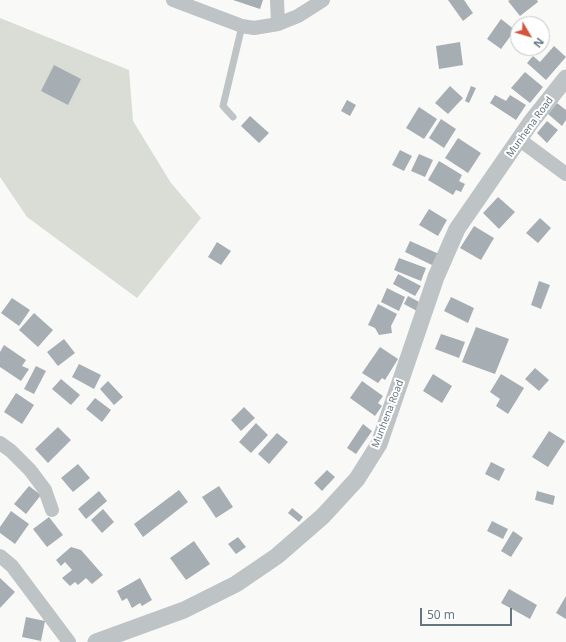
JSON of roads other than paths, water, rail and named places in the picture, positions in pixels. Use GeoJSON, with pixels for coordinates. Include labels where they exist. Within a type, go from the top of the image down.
{"type":"FeatureCollection","features":[{"type":"Feature","properties":{"kind":"street"},"geometry":{"type":"LineString","coordinates":[[277,0],[278,24]]}},
{"type":"Feature","properties":{"kind":"street"},"geometry":{"type":"LineString","coordinates":[[180,1],[242,26],[254,28],[278,24],[298,16],[323,0]]}},
{"type":"Feature","properties":{"kind":"street","name":"Munhena Road"},"geometry":{"type":"LineString","coordinates":[[96,642],[184,610],[236,584],[277,556],[323,516],[357,480],[379,444],[436,277],[457,229],[531,122],[566,78]]}},
{"type":"Feature","properties":{"kind":"street"},"geometry":{"type":"LineString","coordinates":[[520,140],[566,174]]}},
{"type":"Feature","properties":{"kind":"street"},"geometry":{"type":"LineString","coordinates":[[0,442],[30,470],[45,490],[52,510]]}},
{"type":"Feature","properties":{"kind":"street"},"geometry":{"type":"LineString","coordinates":[[0,556],[12,566],[69,642]]}},
{"type":"Feature","properties":{"kind":"lane"},"geometry":{"type":"LineString","coordinates":[[233,117],[223,106],[242,26]]}}]}
